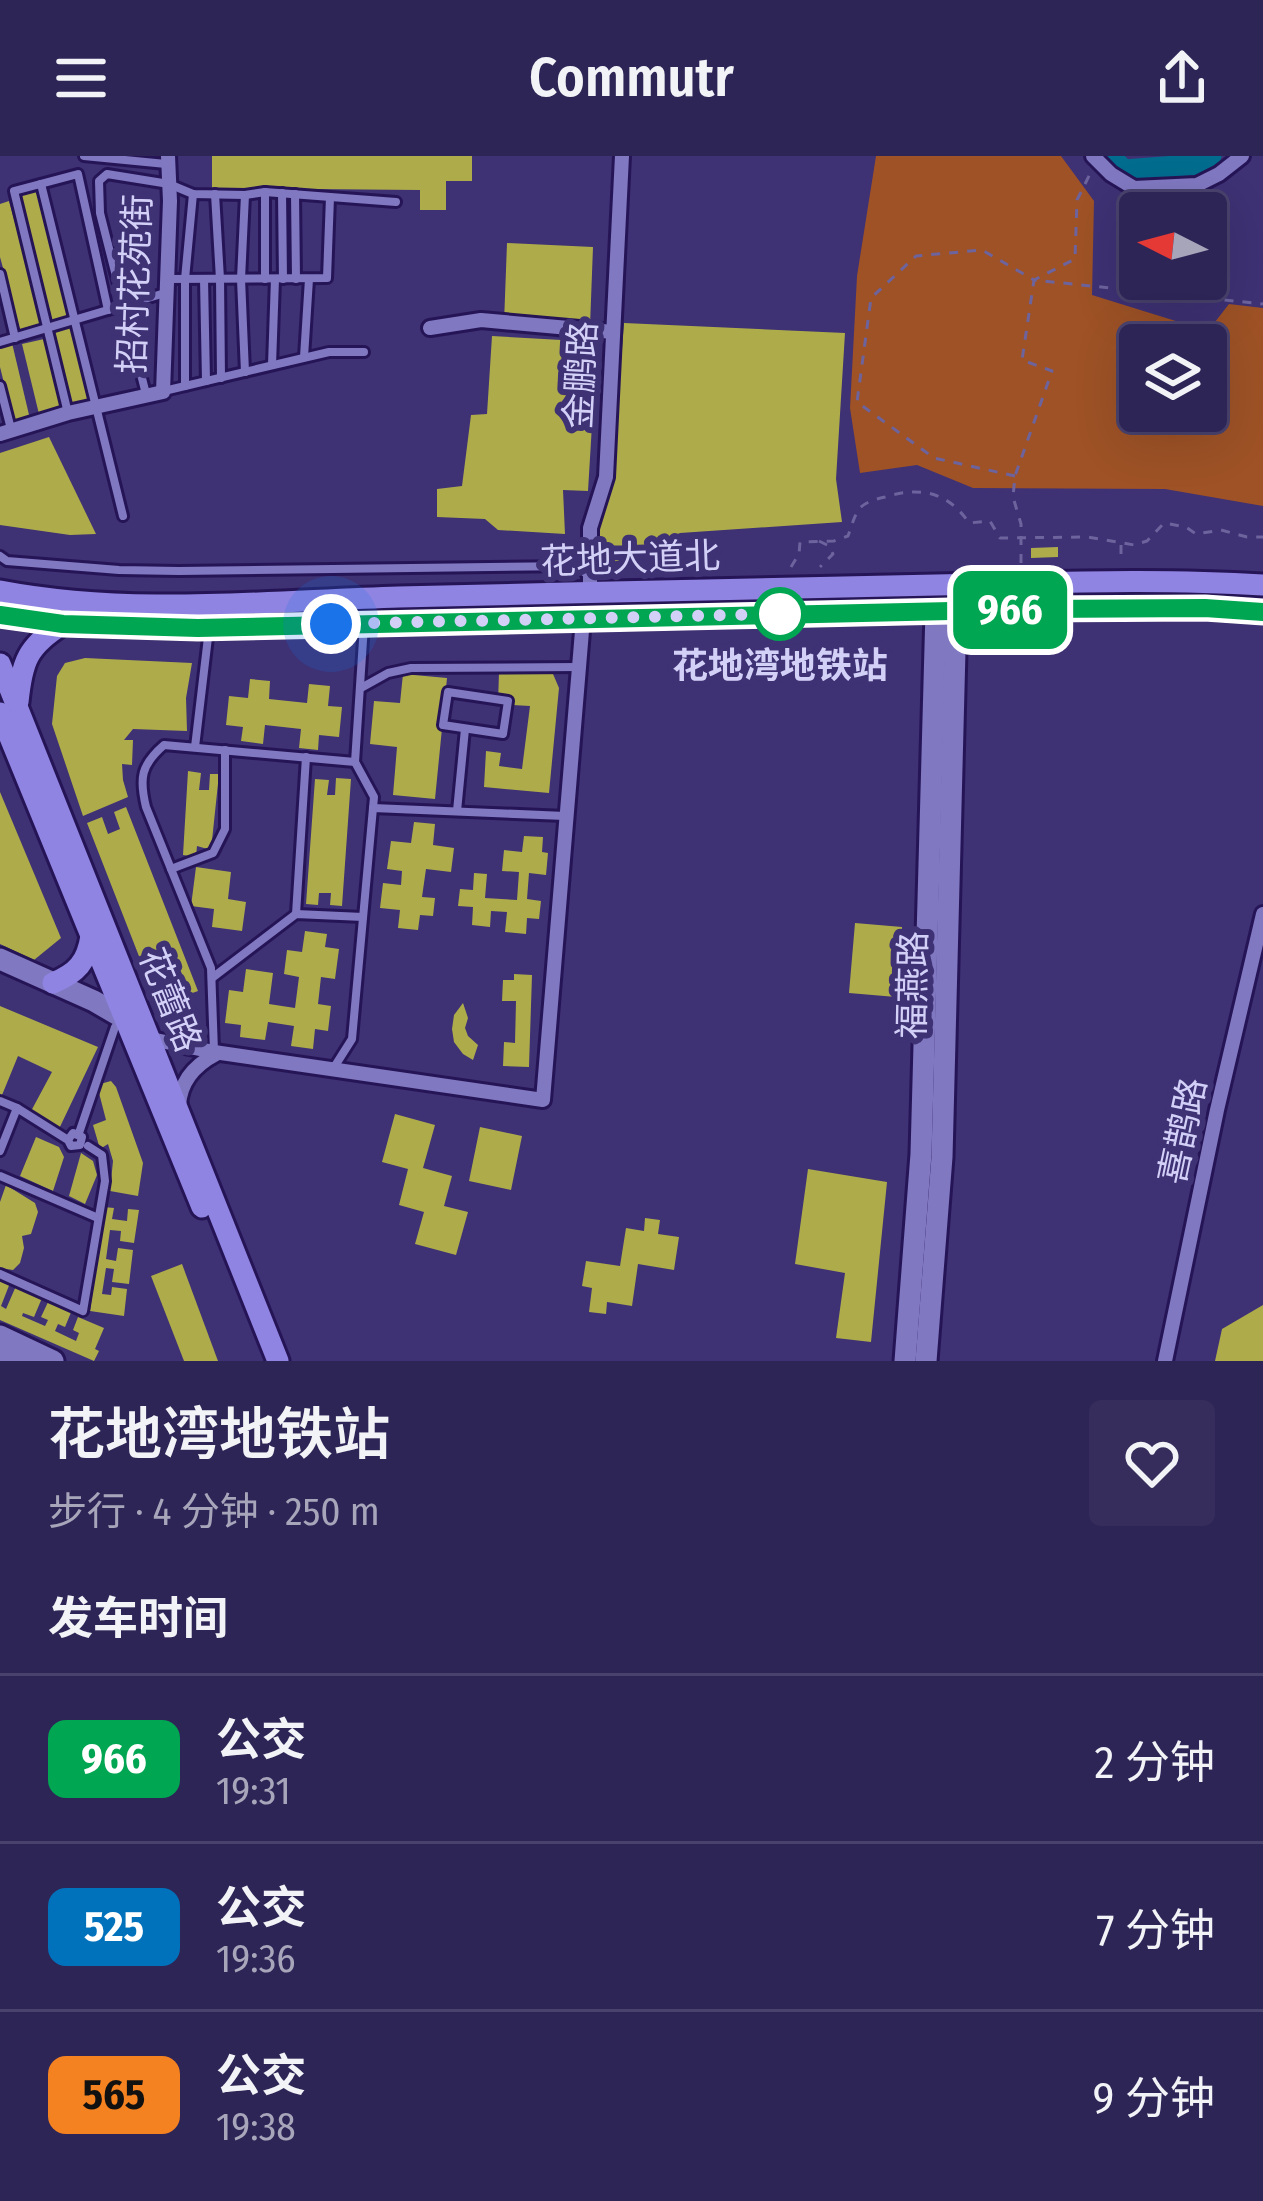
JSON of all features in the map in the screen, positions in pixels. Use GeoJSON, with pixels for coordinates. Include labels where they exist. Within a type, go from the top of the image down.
{"type":"FeatureCollection","features":[{"type":"Feature","properties":{"kind":"main road","name":"花地大道北"},"geometry":{"type":"LineString","coordinates":[[0,591],[67,601],[228,604],[590,585],[1263,585]]}},
{"type":"Feature","properties":{"kind":"main road","name":"花地大道北"},"geometry":{"type":"LineString","coordinates":[[0,615],[63,624],[209,628],[946,611],[1157,608],[1263,612]]}},
{"type":"Feature","properties":{"kind":"main road"},"geometry":{"type":"LineString","coordinates":[[9,711],[27,655],[63,624]]}},
{"type":"Feature","properties":{"kind":"main road","name":"花蕾路"},"geometry":{"type":"LineString","coordinates":[[0,664],[9,711],[91,935],[266,1359]]}},
{"type":"Feature","properties":{"kind":"main road","name":"花蕾路"},"geometry":{"type":"LineString","coordinates":[[9,711],[131,1030],[179,1111],[266,1359]]}},
{"type":"Feature","properties":{"kind":"main road"},"geometry":{"type":"LineString","coordinates":[[53,983],[77,970],[91,935]]}},
{"type":"Feature","properties":{"kind":"street","name":"金鹏路"},"geometry":{"type":"LineString","coordinates":[[590,585],[590,528],[606,477],[622,156]]}},
{"type":"Feature","properties":{"kind":"street"},"geometry":{"type":"LineString","coordinates":[[1095,158],[1134,188],[1197,185],[1243,156]]}},
{"type":"Feature","properties":{"kind":"street","name":"招村花苑街"},"geometry":{"type":"LineString","coordinates":[[6,432],[155,394],[167,286],[168,160]]}},
{"type":"Feature","properties":{"kind":"street"},"geometry":{"type":"LineString","coordinates":[[430,328],[481,320],[613,332]]}},
{"type":"Feature","properties":{"kind":"street","name":"福燕路"},"geometry":{"type":"LineString","coordinates":[[905,1361],[921,1154],[946,611]]}},
{"type":"Feature","properties":{"kind":"street","name":"福燕路"},"geometry":{"type":"LineString","coordinates":[[926,1361],[942,1157],[946,611]]}},
{"type":"Feature","properties":{"kind":"street"},"geometry":{"type":"LineString","coordinates":[[0,974],[131,1030],[217,1053],[543,1100],[583,619]]}},
{"type":"Feature","properties":{"kind":"street","name":"喜鹊路"},"geometry":{"type":"LineString","coordinates":[[1165,1361],[1263,914]]}},
{"type":"Feature","properties":{"kind":"street"},"geometry":{"type":"LineString","coordinates":[[0,959],[53,983],[131,1030]]}},
{"type":"Feature","properties":{"kind":"street"},"geometry":{"type":"LineString","coordinates":[[179,1111],[189,1075],[217,1053]]}},
{"type":"Feature","properties":{"kind":"street"},"geometry":{"type":"LineString","coordinates":[[0,1336],[53,1361]]}},
{"type":"Feature","properties":{"kind":"street"},"geometry":{"type":"LineString","coordinates":[[0,1352],[19,1361]]}},
{"type":"Feature","properties":{"kind":"lane"},"geometry":{"type":"LineString","coordinates":[[84,156],[168,160]]}},
{"type":"Feature","properties":{"kind":"lane"},"geometry":{"type":"LineString","coordinates":[[68,413],[14,191],[78,174],[108,310]]}},
{"type":"Feature","properties":{"kind":"lane"},"geometry":{"type":"LineString","coordinates":[[364,352],[304,357],[155,394],[123,305],[100,213],[99,182],[107,174],[169,184],[193,194],[265,192],[396,202]]}},
{"type":"Feature","properties":{"kind":"lane"},"geometry":{"type":"LineString","coordinates":[[41,184],[123,516]]}},
{"type":"Feature","properties":{"kind":"lane"},"geometry":{"type":"LineString","coordinates":[[265,192],[274,279]]}},
{"type":"Feature","properties":{"kind":"lane"},"geometry":{"type":"LineString","coordinates":[[272,365],[282,193]]}},
{"type":"Feature","properties":{"kind":"lane"},"geometry":{"type":"LineString","coordinates":[[185,386],[185,279],[193,194]]}},
{"type":"Feature","properties":{"kind":"lane"},"geometry":{"type":"LineString","coordinates":[[215,194],[221,378]]}},
{"type":"Feature","properties":{"kind":"lane"},"geometry":{"type":"LineString","coordinates":[[295,194],[296,279]]}},
{"type":"Feature","properties":{"kind":"lane"},"geometry":{"type":"LineString","coordinates":[[244,195],[245,372]]}},
{"type":"Feature","properties":{"kind":"lane"},"geometry":{"type":"LineString","coordinates":[[0,342],[123,305],[185,279],[327,278],[330,197]]}},
{"type":"Feature","properties":{"kind":"lane"},"geometry":{"type":"LineString","coordinates":[[0,274],[15,338]]}},
{"type":"Feature","properties":{"kind":"lane"},"geometry":{"type":"LineString","coordinates":[[204,279],[206,381]]}},
{"type":"Feature","properties":{"kind":"lane"},"geometry":{"type":"LineString","coordinates":[[304,357],[309,280]]}},
{"type":"Feature","properties":{"kind":"lane"},"geometry":{"type":"LineString","coordinates":[[0,386],[6,432]]}},
{"type":"Feature","properties":{"kind":"lane"},"geometry":{"type":"LineString","coordinates":[[0,556],[7,561],[118,570],[576,566],[590,585]]}},
{"type":"Feature","properties":{"kind":"lane"},"geometry":{"type":"LineString","coordinates":[[333,1069],[352,1039],[374,797],[355,762],[364,623]]}},
{"type":"Feature","properties":{"kind":"lane"},"geometry":{"type":"LineString","coordinates":[[195,747],[209,628]]}},
{"type":"Feature","properties":{"kind":"lane"},"geometry":{"type":"LineString","coordinates":[[360,688],[388,673],[411,668],[579,667]]}},
{"type":"Feature","properties":{"kind":"lane"},"geometry":{"type":"LineString","coordinates":[[448,692],[508,701],[503,734],[465,729],[443,725],[448,692]]}},
{"type":"Feature","properties":{"kind":"lane"},"geometry":{"type":"LineString","coordinates":[[457,812],[465,729]]}},
{"type":"Feature","properties":{"kind":"lane"},"geometry":{"type":"LineString","coordinates":[[217,1053],[211,968],[146,808],[141,786],[147,760],[164,745],[355,762]]}},
{"type":"Feature","properties":{"kind":"lane"},"geometry":{"type":"LineString","coordinates":[[171,869],[213,853],[225,829],[225,750]]}},
{"type":"Feature","properties":{"kind":"lane"},"geometry":{"type":"LineString","coordinates":[[296,914],[306,758]]}},
{"type":"Feature","properties":{"kind":"lane"},"geometry":{"type":"LineString","coordinates":[[373,808],[567,816]]}},
{"type":"Feature","properties":{"kind":"lane"},"geometry":{"type":"LineString","coordinates":[[211,979],[296,914],[363,917]]}},
{"type":"Feature","properties":{"kind":"lane"},"geometry":{"type":"LineString","coordinates":[[0,1101],[76,1147],[84,1142],[131,1030]]}},
{"type":"Feature","properties":{"kind":"lane"},"geometry":{"type":"LineString","coordinates":[[0,1151],[17,1108]]}},
{"type":"Feature","properties":{"kind":"lane"},"geometry":{"type":"LineString","coordinates":[[0,1274],[83,1311],[105,1181],[102,1155],[84,1142]]}},
{"type":"Feature","properties":{"kind":"lane"},"geometry":{"type":"LineString","coordinates":[[0,1176],[98,1218]]}},
{"type":"Feature","properties":{"kind":"path"},"geometry":{"type":"LineString","coordinates":[[1034,280],[1075,259],[1077,200],[1095,158]]}},
{"type":"Feature","properties":{"kind":"path"},"geometry":{"type":"LineString","coordinates":[[1015,476],[934,458],[857,402],[871,298],[916,256],[982,250],[1034,280],[1263,304]]}},
{"type":"Feature","properties":{"kind":"path"},"geometry":{"type":"LineString","coordinates":[[1021,563],[1015,476],[1052,371],[1022,360],[1034,280]]}},
{"type":"Feature","properties":{"kind":"path"},"geometry":{"type":"LineString","coordinates":[[791,567],[800,542],[848,536],[860,507],[910,491],[943,497],[958,506],[969,523],[990,521],[1000,538],[1088,537],[1134,545],[1147,541],[1164,524],[1186,527],[1196,534],[1221,530],[1263,537]]}},
{"type":"Feature","properties":{"kind":"path"},"geometry":{"type":"LineString","coordinates":[[818,540],[832,554],[820,567]]}},
{"type":"Feature","properties":{"kind":"path"},"geometry":{"type":"LineString","coordinates":[[1121,543],[1121,561]]}},
{"type":"Feature","properties":{"kind":"shaded area"},"geometry":{"type":"Polygon","coordinates":[[[876,156],[1061,156],[1094,201],[1092,295],[1185,324],[1119,324],[1119,432],[1227,432],[1227,324],[1213,324],[1229,304],[1263,308],[1263,506],[1165,489],[973,488],[917,465],[860,473],[850,408],[857,276],[876,156]]]}},
{"type":"Feature","properties":{"kind":"building"},"geometry":{"type":"Polygon","coordinates":[[[212,156],[472,156],[472,181],[446,181],[446,210],[420,210],[420,190],[212,188],[212,156]]]}},
{"type":"Feature","properties":{"kind":"building"},"geometry":{"type":"Polygon","coordinates":[[[36,191],[70,317],[52,322],[18,196],[36,191]]]}},
{"type":"Feature","properties":{"kind":"building"},"geometry":{"type":"Polygon","coordinates":[[[9,201],[43,324],[20,330],[0,257],[0,204],[9,201]]]}},
{"type":"Feature","properties":{"kind":"building"},"geometry":{"type":"Polygon","coordinates":[[[507,243],[593,247],[590,326],[504,323],[507,243]]]}},
{"type":"Feature","properties":{"kind":"building"},"geometry":{"type":"Polygon","coordinates":[[[624,323],[845,333],[836,479],[842,522],[680,533],[626,560],[598,563],[598,523],[611,487],[624,323]]]}},
{"type":"Feature","properties":{"kind":"building"},"geometry":{"type":"Polygon","coordinates":[[[72,327],[90,401],[70,406],[51,332],[72,327]]]}},
{"type":"Feature","properties":{"kind":"building"},"geometry":{"type":"Polygon","coordinates":[[[492,336],[597,342],[588,491],[563,490],[565,534],[498,530],[485,519],[437,517],[437,489],[462,486],[471,415],[487,414],[492,336]]]}},
{"type":"Feature","properties":{"kind":"building"},"geometry":{"type":"Polygon","coordinates":[[[44,339],[61,409],[39,414],[22,344],[44,339]]]}},
{"type":"Feature","properties":{"kind":"building"},"geometry":{"type":"Polygon","coordinates":[[[12,343],[30,419],[14,423],[0,367],[0,347],[12,343]]]}},
{"type":"Feature","properties":{"kind":"building"},"geometry":{"type":"Polygon","coordinates":[[[49,437],[96,534],[0,525],[0,453],[49,437]]]}},
{"type":"Feature","properties":{"kind":"building"},"geometry":{"type":"Polygon","coordinates":[[[1058,547],[1058,557],[1031,558],[1031,548],[1058,547]]]}},
{"type":"Feature","properties":{"kind":"building"},"geometry":{"type":"Polygon","coordinates":[[[85,658],[192,663],[187,731],[133,729],[124,740],[133,740],[132,765],[122,764],[128,797],[83,816],[52,724],[57,676],[65,663],[85,658]]]}},
{"type":"Feature","properties":{"kind":"building"},"geometry":{"type":"Polygon","coordinates":[[[543,670],[553,674],[559,688],[549,793],[484,787],[486,751],[501,753],[499,766],[522,769],[530,706],[498,704],[499,672],[543,670]]]}},
{"type":"Feature","properties":{"kind":"building"},"geometry":{"type":"Polygon","coordinates":[[[403,674],[447,678],[435,799],[393,795],[397,747],[370,744],[374,701],[400,703],[403,674]]]}},
{"type":"Feature","properties":{"kind":"building"},"geometry":{"type":"Polygon","coordinates":[[[250,679],[270,681],[269,699],[307,703],[309,684],[330,686],[328,706],[342,707],[339,737],[319,735],[318,750],[299,748],[301,729],[265,725],[263,744],[241,741],[243,727],[226,725],[229,696],[248,698],[250,679]]]}},
{"type":"Feature","properties":{"kind":"building"},"geometry":{"type":"Polygon","coordinates":[[[188,771],[201,773],[199,790],[209,790],[210,774],[219,774],[211,850],[197,846],[196,857],[183,855],[188,771]]]}},
{"type":"Feature","properties":{"kind":"building"},"geometry":{"type":"Polygon","coordinates":[[[336,778],[351,779],[342,906],[330,905],[331,893],[319,893],[318,905],[306,904],[315,779],[329,780],[327,795],[335,795],[336,778]]]}},
{"type":"Feature","properties":{"kind":"building"},"geometry":{"type":"Polygon","coordinates":[[[0,792],[61,938],[34,960],[0,944],[0,792]]]}},
{"type":"Feature","properties":{"kind":"building"},"geometry":{"type":"Polygon","coordinates":[[[126,807],[198,991],[184,996],[178,983],[171,986],[178,1003],[160,1010],[87,823],[102,817],[108,834],[120,829],[114,812],[126,807]]]}},
{"type":"Feature","properties":{"kind":"building"},"geometry":{"type":"Polygon","coordinates":[[[414,822],[435,824],[433,845],[454,848],[451,872],[426,869],[422,897],[435,898],[433,916],[420,915],[418,930],[398,928],[400,910],[380,908],[383,883],[401,885],[402,871],[387,869],[391,841],[411,843],[414,822]]]}},
{"type":"Feature","properties":{"kind":"building"},"geometry":{"type":"Polygon","coordinates":[[[524,836],[543,837],[542,852],[548,853],[546,875],[529,873],[527,899],[541,901],[539,919],[527,918],[526,934],[505,932],[507,912],[491,911],[490,927],[472,925],[473,907],[458,906],[460,889],[473,890],[474,873],[487,874],[485,898],[517,900],[519,872],[502,871],[504,850],[522,852],[524,836]]]}},
{"type":"Feature","properties":{"kind":"building"},"geometry":{"type":"Polygon","coordinates":[[[196,867],[231,872],[228,899],[246,902],[242,931],[212,927],[214,909],[191,906],[196,867]]]}},
{"type":"Feature","properties":{"kind":"building"},"geometry":{"type":"Polygon","coordinates":[[[855,923],[902,927],[896,997],[849,993],[855,923]]]}},
{"type":"Feature","properties":{"kind":"building"},"geometry":{"type":"Polygon","coordinates":[[[305,931],[327,934],[325,947],[339,949],[335,979],[321,977],[318,1004],[331,1006],[328,1031],[315,1029],[313,1049],[291,1046],[294,1026],[268,1022],[265,1040],[240,1037],[241,1025],[225,1023],[229,990],[243,992],[246,969],[273,973],[269,1004],[295,1008],[299,977],[284,974],[287,950],[302,952],[305,931]]]}},
{"type":"Feature","properties":{"kind":"building"},"geometry":{"type":"Polygon","coordinates":[[[514,974],[532,975],[529,1067],[503,1066],[504,1042],[515,1043],[516,1001],[502,1001],[503,980],[514,980],[514,974]]]}},
{"type":"Feature","properties":{"kind":"building"},"geometry":{"type":"Polygon","coordinates":[[[463,1003],[468,1018],[465,1028],[478,1045],[473,1060],[454,1042],[454,1015],[463,1003]]]}},
{"type":"Feature","properties":{"kind":"building"},"geometry":{"type":"Polygon","coordinates":[[[0,1006],[98,1047],[58,1131],[30,1113],[52,1072],[18,1056],[0,1100],[0,1006]]]}},
{"type":"Feature","properties":{"kind":"building"},"geometry":{"type":"Polygon","coordinates":[[[111,1081],[143,1163],[138,1196],[110,1191],[113,1161],[108,1144],[100,1149],[93,1125],[106,1120],[98,1089],[111,1081]]]}},
{"type":"Feature","properties":{"kind":"building"},"geometry":{"type":"Polygon","coordinates":[[[395,1114],[435,1125],[423,1168],[452,1176],[444,1206],[468,1212],[456,1255],[415,1244],[424,1212],[399,1205],[408,1169],[382,1162],[395,1114]]]}},
{"type":"Feature","properties":{"kind":"building"},"geometry":{"type":"Polygon","coordinates":[[[480,1127],[522,1136],[511,1190],[469,1181],[480,1127]]]}},
{"type":"Feature","properties":{"kind":"building"},"geometry":{"type":"Polygon","coordinates":[[[36,1137],[59,1147],[64,1157],[53,1191],[20,1176],[36,1137]]]}},
{"type":"Feature","properties":{"kind":"building"},"geometry":{"type":"Polygon","coordinates":[[[81,1153],[93,1161],[97,1175],[85,1204],[69,1196],[81,1153]]]}},
{"type":"Feature","properties":{"kind":"building"},"geometry":{"type":"Polygon","coordinates":[[[808,1169],[887,1182],[871,1342],[836,1338],[845,1273],[795,1264],[808,1169]]]}},
{"type":"Feature","properties":{"kind":"building"},"geometry":{"type":"Polygon","coordinates":[[[6,1185],[35,1203],[38,1212],[31,1234],[22,1236],[24,1248],[13,1270],[0,1268],[0,1202],[6,1185]]]}},
{"type":"Feature","properties":{"kind":"building"},"geometry":{"type":"Polygon","coordinates":[[[104,1207],[114,1208],[112,1219],[127,1221],[128,1209],[139,1210],[134,1243],[120,1241],[121,1231],[110,1230],[106,1259],[116,1261],[118,1248],[133,1250],[129,1284],[112,1282],[114,1269],[106,1268],[102,1294],[111,1295],[112,1287],[127,1289],[124,1316],[90,1311],[104,1207]]]}},
{"type":"Feature","properties":{"kind":"building"},"geometry":{"type":"Polygon","coordinates":[[[645,1218],[660,1220],[658,1234],[679,1237],[674,1270],[638,1264],[632,1306],[607,1302],[606,1314],[589,1312],[592,1288],[582,1286],[586,1261],[620,1266],[626,1228],[644,1231],[645,1218]]]}},
{"type":"Feature","properties":{"kind":"building"},"geometry":{"type":"Polygon","coordinates":[[[182,1264],[218,1361],[184,1361],[151,1276],[182,1264]]]}},
{"type":"Feature","properties":{"kind":"building"},"geometry":{"type":"Polygon","coordinates":[[[0,1279],[10,1283],[1,1306],[6,1309],[16,1286],[42,1298],[34,1317],[22,1316],[45,1326],[48,1320],[41,1317],[49,1300],[72,1310],[65,1327],[58,1324],[55,1331],[76,1341],[79,1333],[73,1330],[78,1317],[104,1328],[94,1361],[0,1320],[0,1279]]]}},
{"type":"Feature","properties":{"kind":"building"},"geometry":{"type":"Polygon","coordinates":[[[1263,1305],[1263,1361],[1215,1361],[1222,1329],[1263,1305]]]}},
{"type":"Feature","properties":{"kind":"waterway"},"geometry":{"type":"LineString","coordinates":[[1110,156],[1124,170],[1201,164],[1211,156]]}},
{"type":"Feature","properties":{"kind":"bus line","name":"966"},"geometry":{"type":"LineString","coordinates":[[0,615],[63,624],[198,628],[1036,609],[1263,612]]}},
{"type":"Feature","properties":{"kind":"place","name":"花地湾地铁站"},"geometry":{"type":"Point","coordinates":[780,614]}},
{"type":"Feature","properties":{"kind":"route"},"geometry":{"type":"LineString","coordinates":[[331,624],[780,614]]}}]}
